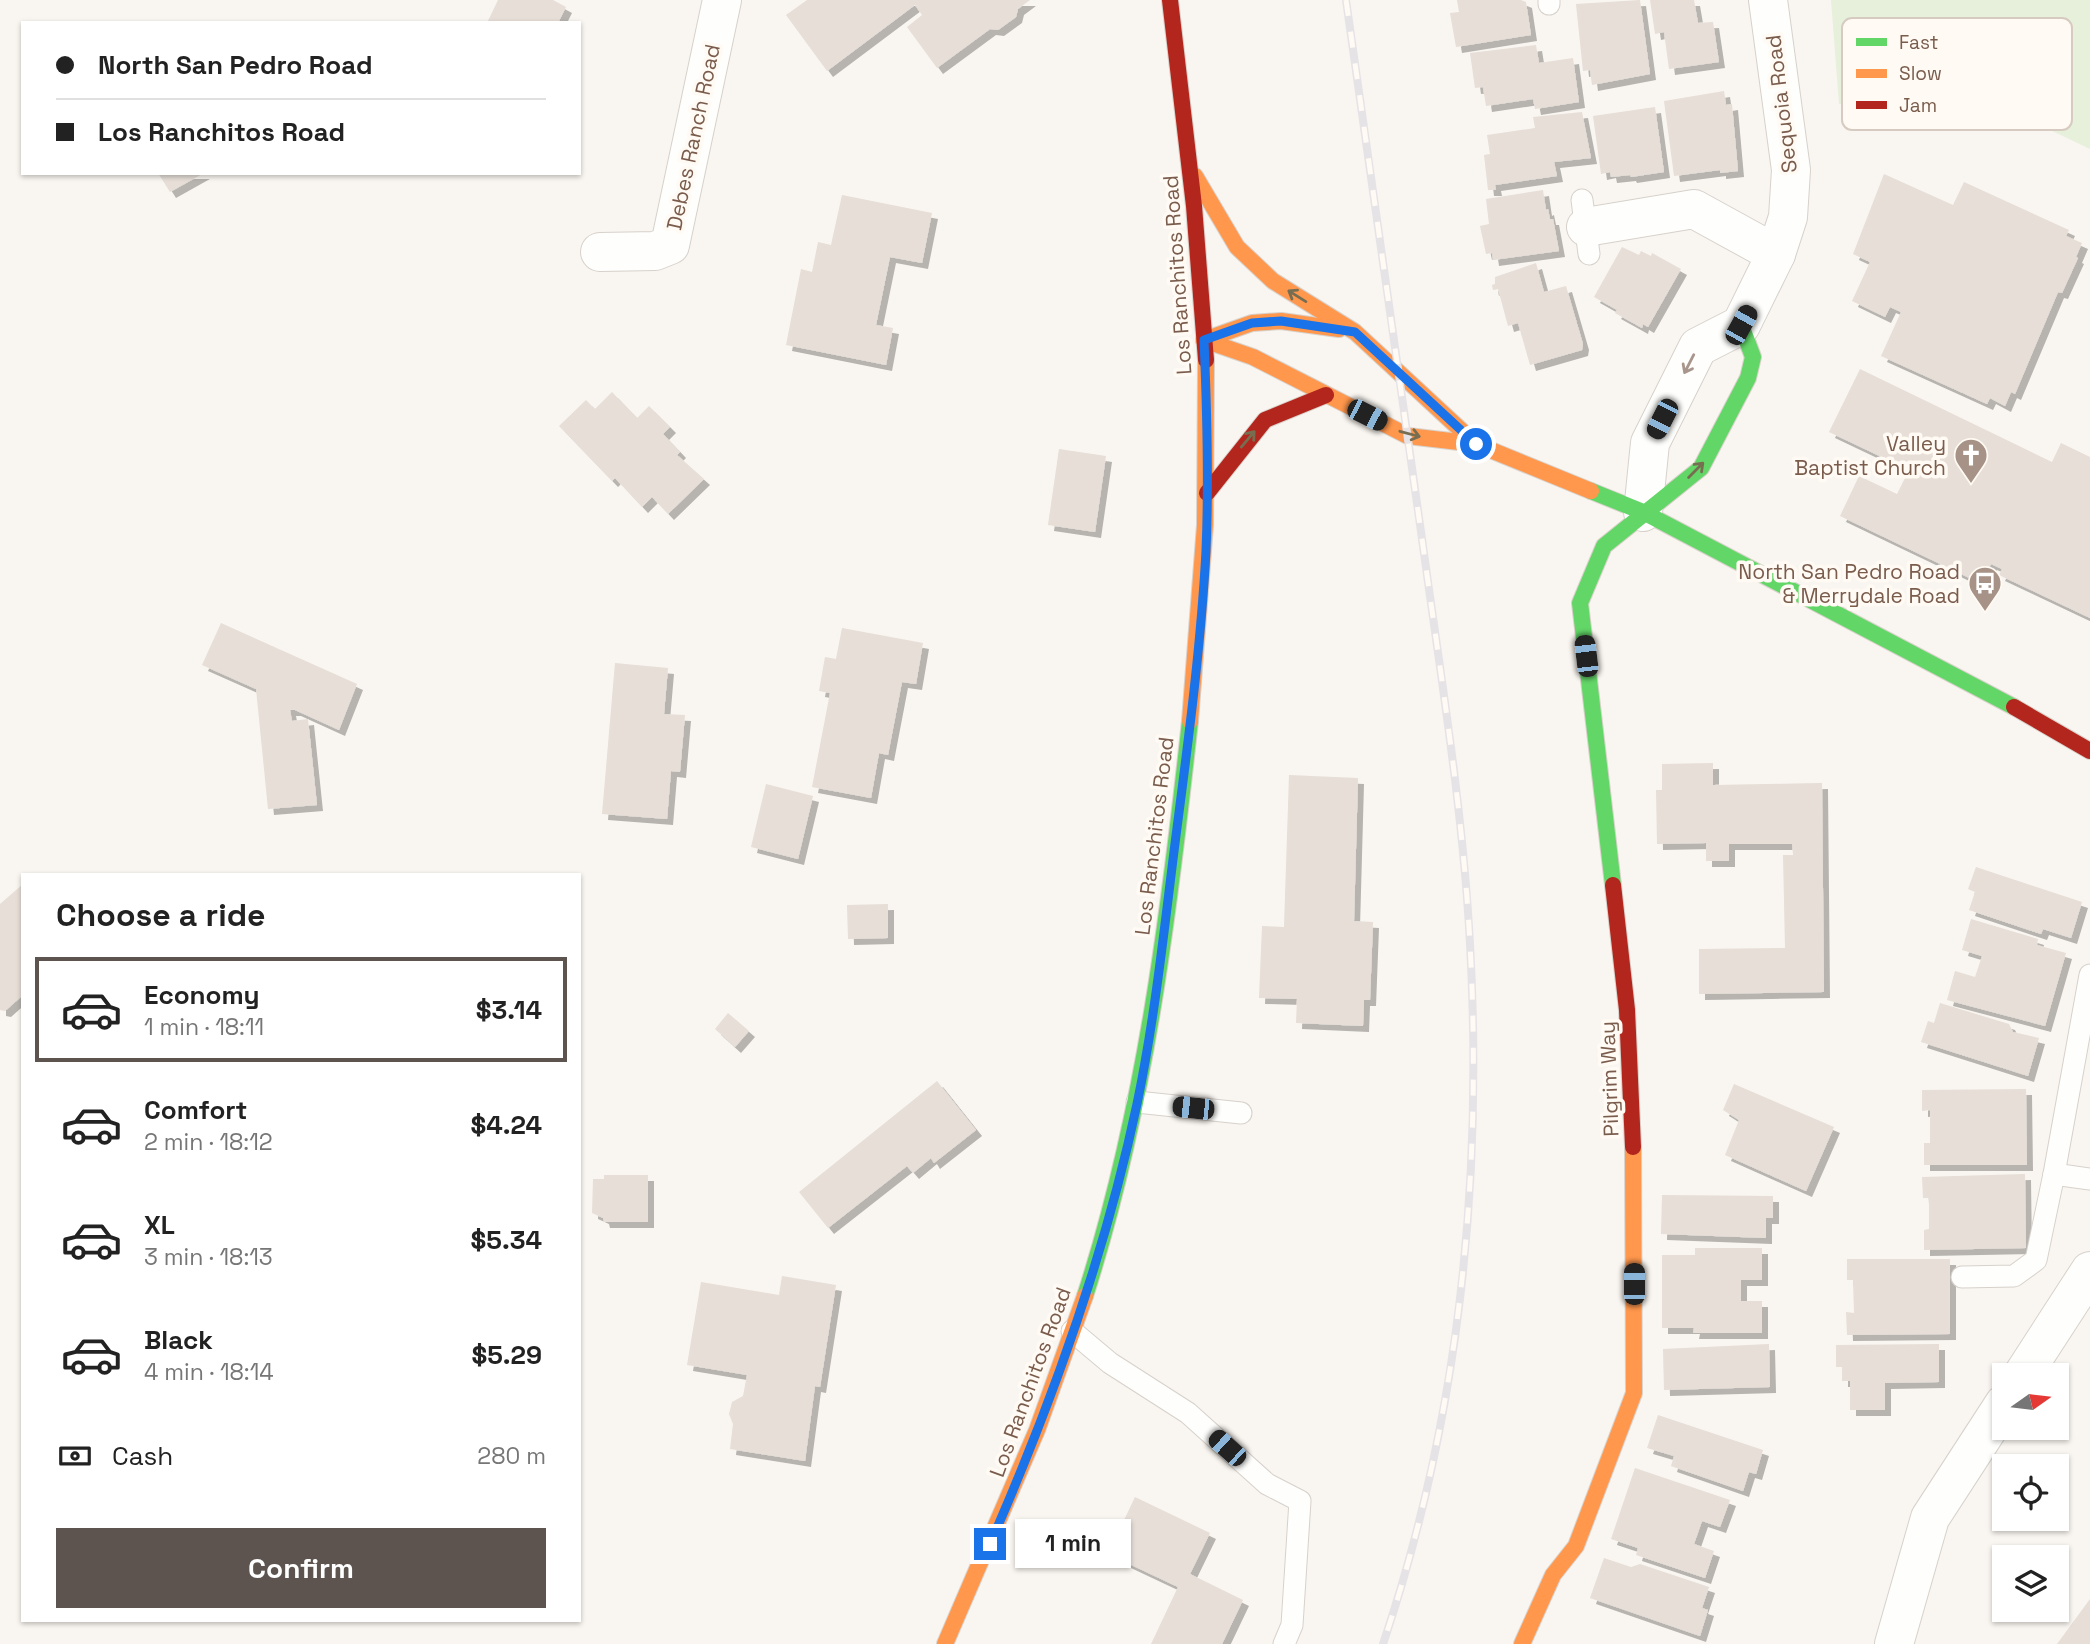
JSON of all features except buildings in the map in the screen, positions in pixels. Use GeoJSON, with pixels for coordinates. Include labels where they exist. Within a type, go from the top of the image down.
{"type":"FeatureCollection","features":[{"type":"Feature","properties":{"kind":"main road","name":"Los Ranchitos Road"},"geometry":{"type":"LineString","coordinates":[[945,1644],[1023,1468],[1111,1211],[1137,1102],[1188,740],[1206,549],[1204,340],[1189,166],[1170,0]]}},
{"type":"Feature","properties":{"kind":"main road"},"geometry":{"type":"LineString","coordinates":[[1189,166],[1237,247],[1273,281],[1355,332],[1476,444]]}},
{"type":"Feature","properties":{"kind":"main road"},"geometry":{"type":"LineString","coordinates":[[1204,340],[1252,323],[1281,321],[1355,332]]}},
{"type":"Feature","properties":{"kind":"main road"},"geometry":{"type":"LineString","coordinates":[[1643,512],[1701,468],[1748,378],[1753,357],[1741,325]]}},
{"type":"Feature","properties":{"kind":"main road"},"geometry":{"type":"LineString","coordinates":[[1204,340],[1253,357],[1408,436],[1476,444],[1643,512],[2001,699],[2090,751]]}},
{"type":"Feature","properties":{"kind":"main road"},"geometry":{"type":"LineString","coordinates":[[1207,493],[1265,420],[1326,395]]}},
{"type":"Feature","properties":{"kind":"main road","name":"Pilgrim Way"},"geometry":{"type":"LineString","coordinates":[[1522,1644],[1553,1575],[1576,1546],[1634,1393],[1634,1202],[1627,1010],[1580,603],[1604,547],[1643,512]]}},
{"type":"Feature","properties":{"kind":"street","name":"Debes Ranch Road"},"geometry":{"type":"LineString","coordinates":[[600,252],[655,251],[670,245],[722,0]]}},
{"type":"Feature","properties":{"kind":"street","name":"Sequoia Road"},"geometry":{"type":"LineString","coordinates":[[1741,325],[1776,254],[1788,217],[1791,170],[1768,0]]}},
{"type":"Feature","properties":{"kind":"street"},"geometry":{"type":"LineString","coordinates":[[1586,227],[1694,209],[1776,254]]}},
{"type":"Feature","properties":{"kind":"street"},"geometry":{"type":"LineString","coordinates":[[1643,512],[1650,443],[1698,347],[1741,325]]}},
{"type":"Feature","properties":{"kind":"street"},"geometry":{"type":"LineString","coordinates":[[2030,1363],[2090,1270]]}},
{"type":"Feature","properties":{"kind":"street"},"geometry":{"type":"LineString","coordinates":[[1895,1644],[1930,1518],[1992,1422]]}},
{"type":"Feature","properties":{"kind":"lane"},"geometry":{"type":"LineString","coordinates":[[1962,1277],[2014,1276],[2036,1260],[2090,975]]}},
{"type":"Feature","properties":{"kind":"lane"},"geometry":{"type":"LineString","coordinates":[[1137,1102],[1241,1113]]}},
{"type":"Feature","properties":{"kind":"lane"},"geometry":{"type":"LineString","coordinates":[[2054,1174],[2090,1179]]}},
{"type":"Feature","properties":{"kind":"lane"},"geometry":{"type":"LineString","coordinates":[[1072,1331],[1110,1363],[1188,1413],[1267,1484],[1300,1501],[1292,1625],[1284,1644]]}},
{"type":"Feature","properties":{"kind":"green space"},"geometry":{"type":"Polygon","coordinates":[[[1831,0],[2090,0],[2090,149],[2050,130],[2072,130],[2072,18],[1842,18],[1842,104],[1839,104],[1831,0]]]}},
{"type":"Feature","properties":{"kind":"railway"},"geometry":{"type":"LineString","coordinates":[[1346,0],[1457,794],[1467,894],[1473,1033],[1473,1121],[1460,1298],[1430,1473],[1409,1559],[1383,1644]]}},
{"type":"Feature","properties":{"kind":"traffic: fast"},"geometry":{"type":"LineString","coordinates":[[1613,885],[1580,603],[1604,546],[1701,468],[1748,378],[1753,357],[1741,325]]}},
{"type":"Feature","properties":{"kind":"traffic: fast"},"geometry":{"type":"LineString","coordinates":[[1591,491],[1643,512],[2014,707]]}},
{"type":"Feature","properties":{"kind":"traffic: fast"},"geometry":{"type":"LineString","coordinates":[[1085,1296],[1106,1226],[1139,1083],[1163,939],[1190,721]]}},
{"type":"Feature","properties":{"kind":"traffic: slow"},"geometry":{"type":"LineString","coordinates":[[1195,176],[1237,247],[1273,281],[1355,332],[1476,444]]}},
{"type":"Feature","properties":{"kind":"traffic: slow"},"geometry":{"type":"LineString","coordinates":[[1204,340],[1252,323],[1281,321],[1339,329]]}},
{"type":"Feature","properties":{"kind":"traffic: slow"},"geometry":{"type":"LineString","coordinates":[[1204,340],[1253,357],[1408,436],[1476,444],[1591,491]]}},
{"type":"Feature","properties":{"kind":"traffic: slow"},"geometry":{"type":"LineString","coordinates":[[1190,721],[1205,525],[1206,360]]}},
{"type":"Feature","properties":{"kind":"traffic: slow"},"geometry":{"type":"LineString","coordinates":[[1522,1644],[1553,1575],[1576,1546],[1634,1393],[1633,1147]]}},
{"type":"Feature","properties":{"kind":"traffic: slow"},"geometry":{"type":"LineString","coordinates":[[945,1644],[1037,1430],[1085,1296]]}},
{"type":"Feature","properties":{"kind":"traffic: jam"},"geometry":{"type":"LineString","coordinates":[[1170,0],[1194,206],[1206,360]]}},
{"type":"Feature","properties":{"kind":"traffic: jam"},"geometry":{"type":"LineString","coordinates":[[1207,493],[1265,420],[1326,395]]}},
{"type":"Feature","properties":{"kind":"traffic: jam"},"geometry":{"type":"LineString","coordinates":[[2014,707],[2090,751]]}},
{"type":"Feature","properties":{"kind":"traffic: jam"},"geometry":{"type":"LineString","coordinates":[[1613,885],[1627,1010],[1633,1147]]}},
{"type":"Feature","properties":{"kind":"place","name":"Valley Baptist Church"},"geometry":{"type":"Point","coordinates":[1971,485]}},
{"type":"Feature","properties":{"kind":"place","name":"North San Pedro Road & Merrydale Road"},"geometry":{"type":"Point","coordinates":[1985,613]}},
{"type":"Feature","properties":{"kind":"route"},"geometry":{"type":"LineString","coordinates":[[990,1544],[1023,1468],[1072,1331],[1111,1211],[1137,1102],[1188,740],[1202,601],[1207,493],[1204,340],[1252,323],[1281,321],[1355,332],[1476,444]]}}]}
